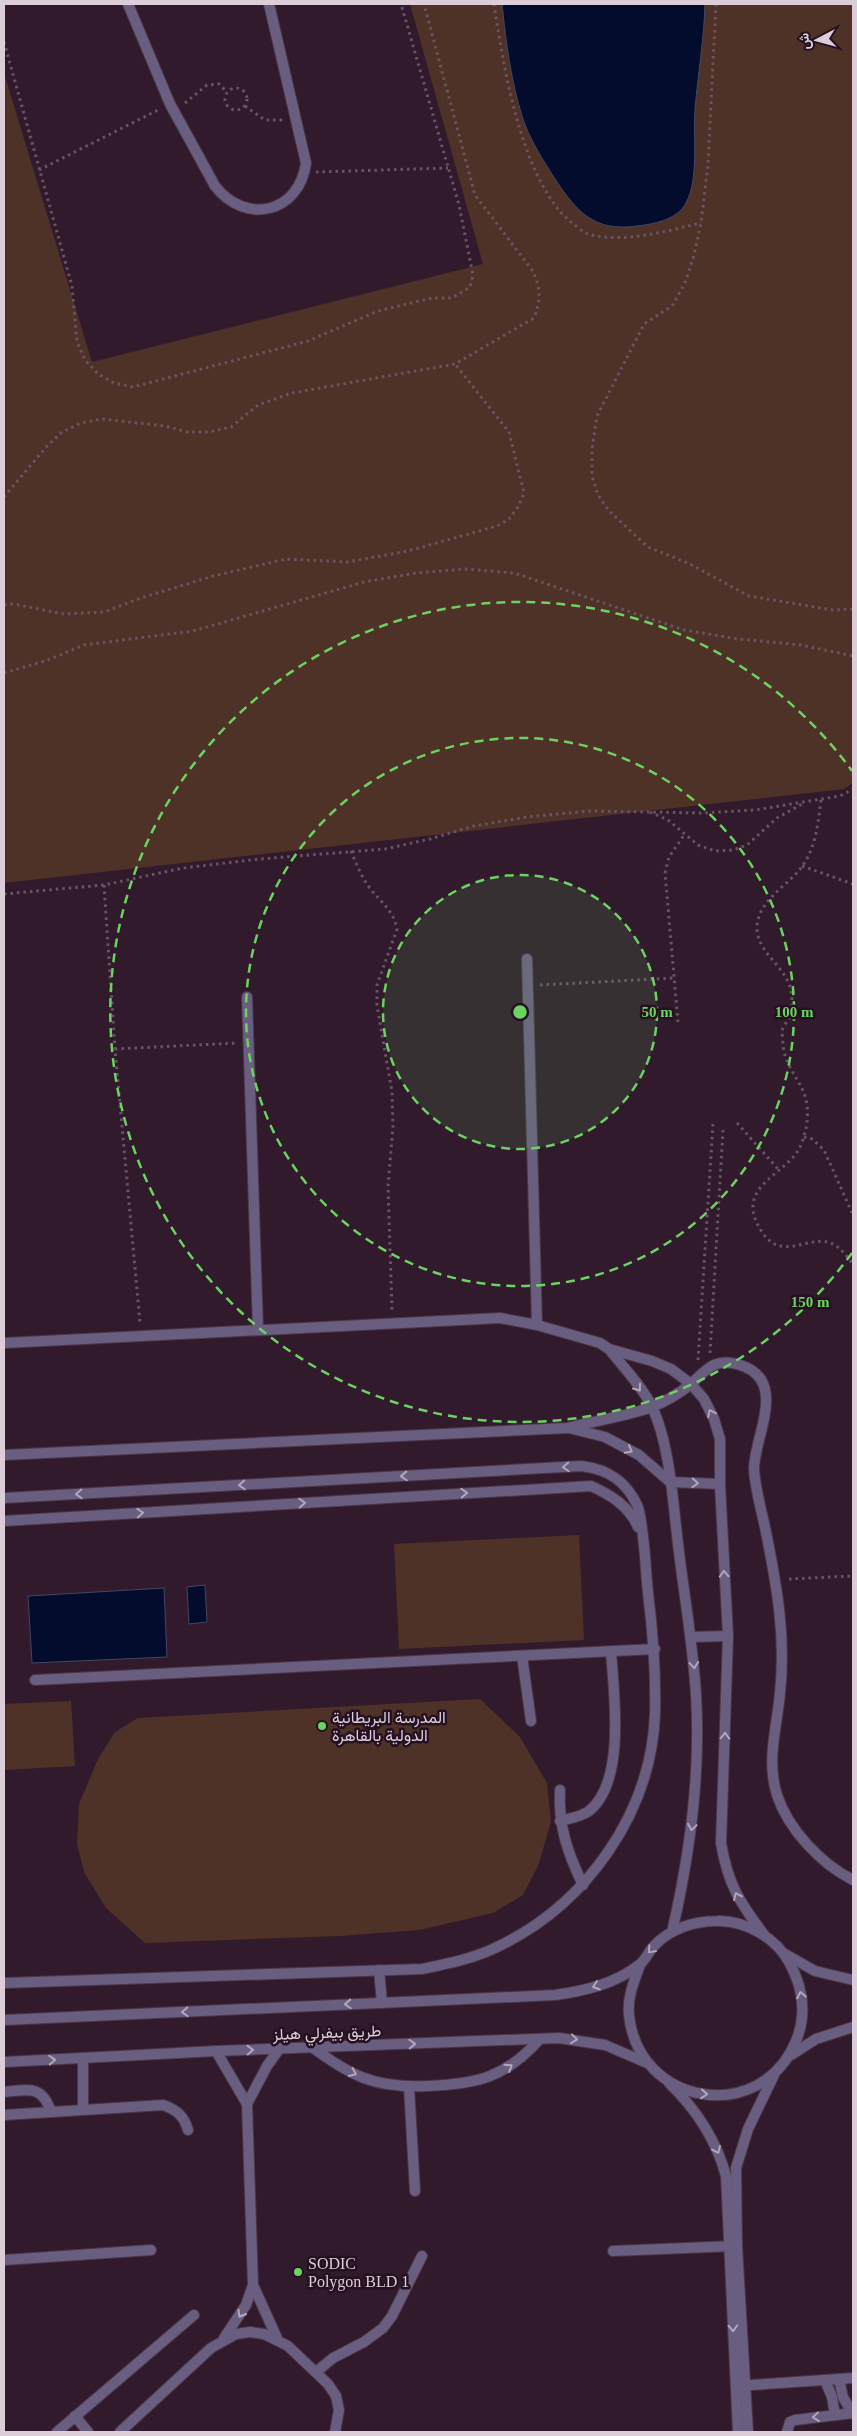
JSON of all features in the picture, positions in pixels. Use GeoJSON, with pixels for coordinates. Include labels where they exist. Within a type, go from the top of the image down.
{"type":"FeatureCollection","features":[{"type":"Feature","properties":{"kind":"street"},"geometry":{"type":"LineString","coordinates":[[128,4],[172,108],[215,186],[224,197],[236,205],[257,210],[278,205],[290,197],[299,186],[306,163],[268,4]]}},
{"type":"Feature","properties":{"kind":"street"},"geometry":{"type":"LineString","coordinates":[[526,959],[537,1325]]}},
{"type":"Feature","properties":{"kind":"street"},"geometry":{"type":"LineString","coordinates":[[247,997],[258,1329]]}},
{"type":"Feature","properties":{"kind":"street"},"geometry":{"type":"LineString","coordinates":[[4,1343],[500,1318],[537,1325],[600,1343],[609,1349],[652,1361],[694,1380],[714,1418],[720,1439],[720,1484],[728,1636],[721,1844],[728,1876],[738,1897],[765,1936],[784,1954],[798,1977],[803,2003],[801,2030],[790,2054],[774,2075],[748,2129],[737,2162],[733,2246]]}},
{"type":"Feature","properties":{"kind":"street"},"geometry":{"type":"LineString","coordinates":[[609,1349],[652,1407],[661,1434],[670,1482],[691,1637],[696,1696],[697,1745],[693,1815],[685,1874],[672,1932]]}},
{"type":"Feature","properties":{"kind":"street"},"geometry":{"type":"LineString","coordinates":[[4,1455],[567,1428],[652,1407],[694,1380],[709,1366],[724,1363],[739,1365],[753,1371],[762,1385],[767,1402],[766,1419],[759,1434],[754,1469],[780,1603],[783,1649],[771,1768],[777,1794],[787,1818],[810,1847],[842,1874],[853,1880]]}},
{"type":"Feature","properties":{"kind":"street"},"geometry":{"type":"LineString","coordinates":[[567,1428],[605,1437],[639,1455],[670,1482],[720,1484]]}},
{"type":"Feature","properties":{"kind":"street"},"geometry":{"type":"LineString","coordinates":[[4,1498],[581,1466],[595,1467],[623,1483],[632,1494],[638,1507],[642,1521],[641,1535],[655,1649],[655,1715],[649,1754],[640,1790],[625,1824],[606,1856],[583,1885],[556,1910],[526,1932],[493,1949],[458,1961],[422,1969],[4,1983]]}},
{"type":"Feature","properties":{"kind":"street"},"geometry":{"type":"LineString","coordinates":[[591,1486],[595,1467]]}},
{"type":"Feature","properties":{"kind":"street"},"geometry":{"type":"LineString","coordinates":[[615,1499],[623,1483]]}},
{"type":"Feature","properties":{"kind":"street"},"geometry":{"type":"LineString","coordinates":[[4,1520],[591,1486],[615,1499],[632,1514],[641,1535]]}},
{"type":"Feature","properties":{"kind":"street"},"geometry":{"type":"LineString","coordinates":[[691,1637],[728,1636]]}},
{"type":"Feature","properties":{"kind":"street"},"geometry":{"type":"LineString","coordinates":[[35,1680],[655,1649]]}},
{"type":"Feature","properties":{"kind":"street"},"geometry":{"type":"LineString","coordinates":[[560,1821],[584,1814],[593,1807],[601,1795],[610,1771],[615,1746],[611,1652]]}},
{"type":"Feature","properties":{"kind":"street"},"geometry":{"type":"LineString","coordinates":[[522,1656],[531,1721]]}},
{"type":"Feature","properties":{"kind":"street"},"geometry":{"type":"LineString","coordinates":[[560,1790],[560,1821],[571,1861],[583,1885]]}},
{"type":"Feature","properties":{"kind":"street"},"geometry":{"type":"LineString","coordinates":[[748,2432],[741,2386],[728,2191],[722,2162],[704,2123],[688,2101],[647,2063],[634,2040],[628,2015],[630,1989],[640,1964],[654,1946],[672,1932],[695,1923],[719,1920],[743,1925],[765,1936]]}},
{"type":"Feature","properties":{"kind":"street"},"geometry":{"type":"LineString","coordinates":[[784,1954],[815,1970],[853,1980]]}},
{"type":"Feature","properties":{"kind":"street","name":"طريق بيفرلي هيلز"},"geometry":{"type":"LineString","coordinates":[[4,2020],[555,1995],[599,1986],[640,1964]]}},
{"type":"Feature","properties":{"kind":"street"},"geometry":{"type":"LineString","coordinates":[[379,1970],[382,2003]]}},
{"type":"Feature","properties":{"kind":"street"},"geometry":{"type":"LineString","coordinates":[[790,2054],[816,2039],[853,2027]]}},
{"type":"Feature","properties":{"kind":"street"},"geometry":{"type":"LineString","coordinates":[[312,2047],[338,2066],[365,2079],[393,2086],[409,2087],[456,2085],[486,2079],[513,2065],[540,2039]]}},
{"type":"Feature","properties":{"kind":"street","name":"طريق بيفرلي هيلز"},"geometry":{"type":"LineString","coordinates":[[4,2062],[280,2048],[540,2039],[582,2040],[605,2045],[647,2063]]}},
{"type":"Feature","properties":{"kind":"street"},"geometry":{"type":"LineString","coordinates":[[247,2104],[267,2066],[280,2048]]}},
{"type":"Feature","properties":{"kind":"street"},"geometry":{"type":"LineString","coordinates":[[216,2051],[247,2104],[253,2285],[246,2305],[222,2340]]}},
{"type":"Feature","properties":{"kind":"street"},"geometry":{"type":"LineString","coordinates":[[83,2059],[83,2109]]}},
{"type":"Feature","properties":{"kind":"street"},"geometry":{"type":"LineString","coordinates":[[669,2082],[694,2094],[723,2096],[750,2090],[774,2075]]}},
{"type":"Feature","properties":{"kind":"street"},"geometry":{"type":"LineString","coordinates":[[409,2087],[415,2191]]}},
{"type":"Feature","properties":{"kind":"street"},"geometry":{"type":"LineString","coordinates":[[4,2092],[35,2090],[42,2093],[47,2099],[51,2112]]}},
{"type":"Feature","properties":{"kind":"street"},"geometry":{"type":"LineString","coordinates":[[4,2115],[163,2105],[175,2110],[185,2119],[188,2130]]}},
{"type":"Feature","properties":{"kind":"street"},"geometry":{"type":"LineString","coordinates":[[613,2251],[733,2246]]}},
{"type":"Feature","properties":{"kind":"street"},"geometry":{"type":"LineString","coordinates":[[4,2260],[151,2250]]}},
{"type":"Feature","properties":{"kind":"street"},"geometry":{"type":"LineString","coordinates":[[316,2372],[334,2358],[364,2342],[382,2328],[392,2316],[422,2256]]}},
{"type":"Feature","properties":{"kind":"street"},"geometry":{"type":"LineString","coordinates":[[253,2285],[277,2338]]}},
{"type":"Feature","properties":{"kind":"street"},"geometry":{"type":"LineString","coordinates":[[57,2432],[194,2315]]}},
{"type":"Feature","properties":{"kind":"street"},"geometry":{"type":"LineString","coordinates":[[120,2432],[211,2348],[222,2340],[236,2334],[250,2332],[277,2338],[328,2384],[336,2396],[339,2410],[335,2432]]}},
{"type":"Feature","properties":{"kind":"street"},"geometry":{"type":"LineString","coordinates":[[741,2386],[853,2378]]}},
{"type":"Feature","properties":{"kind":"street"},"geometry":{"type":"LineString","coordinates":[[787,2432],[790,2422],[795,2420],[852,2413],[843,2397],[839,2379]]}},
{"type":"Feature","properties":{"kind":"street"},"geometry":{"type":"LineString","coordinates":[[825,2380],[832,2397],[835,2415]]}},
{"type":"Feature","properties":{"kind":"street"},"geometry":{"type":"LineString","coordinates":[[738,2432],[741,2386]]}},
{"type":"Feature","properties":{"kind":"street"},"geometry":{"type":"LineString","coordinates":[[75,2416],[88,2432]]}},
{"type":"Feature","properties":{"kind":"path"},"geometry":{"type":"LineString","coordinates":[[4,42],[72,286],[77,342],[85,360],[98,374],[114,383],[133,387],[308,341],[378,311],[432,298],[452,298],[462,294],[470,287],[473,275],[459,206],[401,4]]}},
{"type":"Feature","properties":{"kind":"path"},"geometry":{"type":"LineString","coordinates":[[4,497],[47,446],[62,432],[81,423],[102,419],[165,426],[187,432],[209,432],[231,427],[258,405],[292,393],[455,364],[534,318],[539,307],[540,294],[538,282],[532,270],[475,195],[424,4]]}},
{"type":"Feature","properties":{"kind":"path"},"geometry":{"type":"LineString","coordinates":[[494,4],[500,44],[523,135],[546,193],[565,217],[586,234],[618,237],[666,231],[701,223]]}},
{"type":"Feature","properties":{"kind":"path"},"geometry":{"type":"LineString","coordinates":[[716,4],[708,164],[701,223],[685,283],[672,306],[644,324],[597,416],[592,449],[592,476],[598,495],[609,511],[648,547],[690,564],[749,596],[833,610],[853,609]]}},
{"type":"Feature","properties":{"kind":"path"},"geometry":{"type":"LineString","coordinates":[[39,170],[172,108],[207,85],[219,84],[227,92]]}},
{"type":"Feature","properties":{"kind":"path"},"geometry":{"type":"LineString","coordinates":[[232,88],[242,89],[248,97],[245,106],[236,111],[227,106],[225,101],[227,92],[232,88]]}},
{"type":"Feature","properties":{"kind":"path"},"geometry":{"type":"LineString","coordinates":[[245,106],[265,120],[276,121],[296,118]]}},
{"type":"Feature","properties":{"kind":"path"},"geometry":{"type":"LineString","coordinates":[[304,172],[448,168]]}},
{"type":"Feature","properties":{"kind":"path"},"geometry":{"type":"LineString","coordinates":[[4,605],[14,604],[64,614],[104,612],[213,576],[286,559],[347,562],[408,551],[497,526],[509,519],[518,507],[524,493],[509,432],[455,364]]}},
{"type":"Feature","properties":{"kind":"path"},"geometry":{"type":"LineString","coordinates":[[4,673],[48,660],[84,645],[193,630],[313,594],[364,582],[416,573],[464,569],[514,573],[684,630],[738,639],[801,645],[853,656]]}},
{"type":"Feature","properties":{"kind":"path"},"geometry":{"type":"LineString","coordinates":[[4,894],[104,885],[183,868],[385,849],[430,839],[474,826],[527,817],[589,811],[702,813],[755,810],[840,796],[853,789]]}},
{"type":"Feature","properties":{"kind":"path"},"geometry":{"type":"LineString","coordinates":[[820,800],[817,834],[802,866],[762,907],[758,918],[757,929],[762,946],[771,960],[784,972],[790,986],[792,1001],[790,1016],[782,1030],[784,1048],[789,1066],[806,1095],[808,1111],[804,1137],[795,1156],[778,1169],[758,1190],[754,1198],[755,1216],[762,1232],[779,1245],[790,1247],[819,1241],[829,1242],[844,1252],[853,1264]]}},
{"type":"Feature","properties":{"kind":"path"},"geometry":{"type":"LineString","coordinates":[[648,811],[668,820],[698,845],[715,851],[733,850],[747,846],[777,818],[804,802]]}},
{"type":"Feature","properties":{"kind":"path"},"geometry":{"type":"LineString","coordinates":[[678,1022],[665,873],[669,857],[684,835]]}},
{"type":"Feature","properties":{"kind":"path"},"geometry":{"type":"LineString","coordinates":[[351,851],[370,888],[391,912],[397,929],[377,985],[377,1005],[392,1092],[393,1127],[388,1186],[392,1322]]}},
{"type":"Feature","properties":{"kind":"path"},"geometry":{"type":"LineString","coordinates":[[802,866],[853,884]]}},
{"type":"Feature","properties":{"kind":"path"},"geometry":{"type":"LineString","coordinates":[[104,885],[115,1049],[141,1336]]}},
{"type":"Feature","properties":{"kind":"path"},"geometry":{"type":"LineString","coordinates":[[527,986],[674,978]]}},
{"type":"Feature","properties":{"kind":"path"},"geometry":{"type":"LineString","coordinates":[[115,1049],[248,1043]]}},
{"type":"Feature","properties":{"kind":"path"},"geometry":{"type":"LineString","coordinates":[[737,1123],[778,1169]]}},
{"type":"Feature","properties":{"kind":"path"},"geometry":{"type":"LineString","coordinates":[[694,1380],[712,1124]]}},
{"type":"Feature","properties":{"kind":"path"},"geometry":{"type":"LineString","coordinates":[[709,1366],[723,1130]]}},
{"type":"Feature","properties":{"kind":"path"},"geometry":{"type":"LineString","coordinates":[[804,1137],[812,1139],[824,1150],[853,1215]]}},
{"type":"Feature","properties":{"kind":"path"},"geometry":{"type":"LineString","coordinates":[[775,1580],[853,1576]]}},
{"type":"Feature","properties":{"kind":"shaded area"},"geometry":{"type":"Polygon","coordinates":[[[410,4],[853,4],[853,783],[844,789],[4,883],[4,73],[92,362],[483,264],[410,4]]]}},
{"type":"Feature","properties":{"kind":"shaded area"},"geometry":{"type":"Polygon","coordinates":[[[579,1535],[584,1640],[399,1649],[394,1544],[579,1535]]]}},
{"type":"Feature","properties":{"kind":"shaded area"},"geometry":{"type":"Polygon","coordinates":[[[480,1699],[520,1737],[547,1783],[551,1822],[538,1866],[523,1895],[493,1913],[419,1930],[340,1936],[145,1943],[106,1908],[84,1872],[77,1844],[79,1804],[98,1759],[115,1732],[138,1718],[480,1699]]]}},
{"type":"Feature","properties":{"kind":"shaded area"},"geometry":{"type":"Polygon","coordinates":[[[71,1701],[75,1766],[4,1770],[4,1704],[71,1701]]]}},
{"type":"Feature","properties":{"kind":"water"},"geometry":{"type":"Polygon","coordinates":[[[502,4],[705,4],[695,109],[693,182],[682,209],[665,220],[651,224],[622,227],[609,226],[588,217],[571,201],[541,157],[523,119],[512,76],[502,4]]]}},
{"type":"Feature","properties":{"kind":"water"},"geometry":{"type":"Polygon","coordinates":[[[205,1585],[207,1622],[189,1624],[187,1587],[205,1585]]]}},
{"type":"Feature","properties":{"kind":"water"},"geometry":{"type":"Polygon","coordinates":[[[164,1588],[167,1657],[32,1663],[28,1596],[164,1588]]]}},
{"type":"Feature","properties":{"kind":"place","name":"المدرسة البريطانية الدولية بالقاهرة"},"geometry":{"type":"Point","coordinates":[322,1726]}},
{"type":"Feature","properties":{"kind":"place","name":"SODIC Polygon BLD 1"},"geometry":{"type":"Point","coordinates":[298,2272]}}]}
